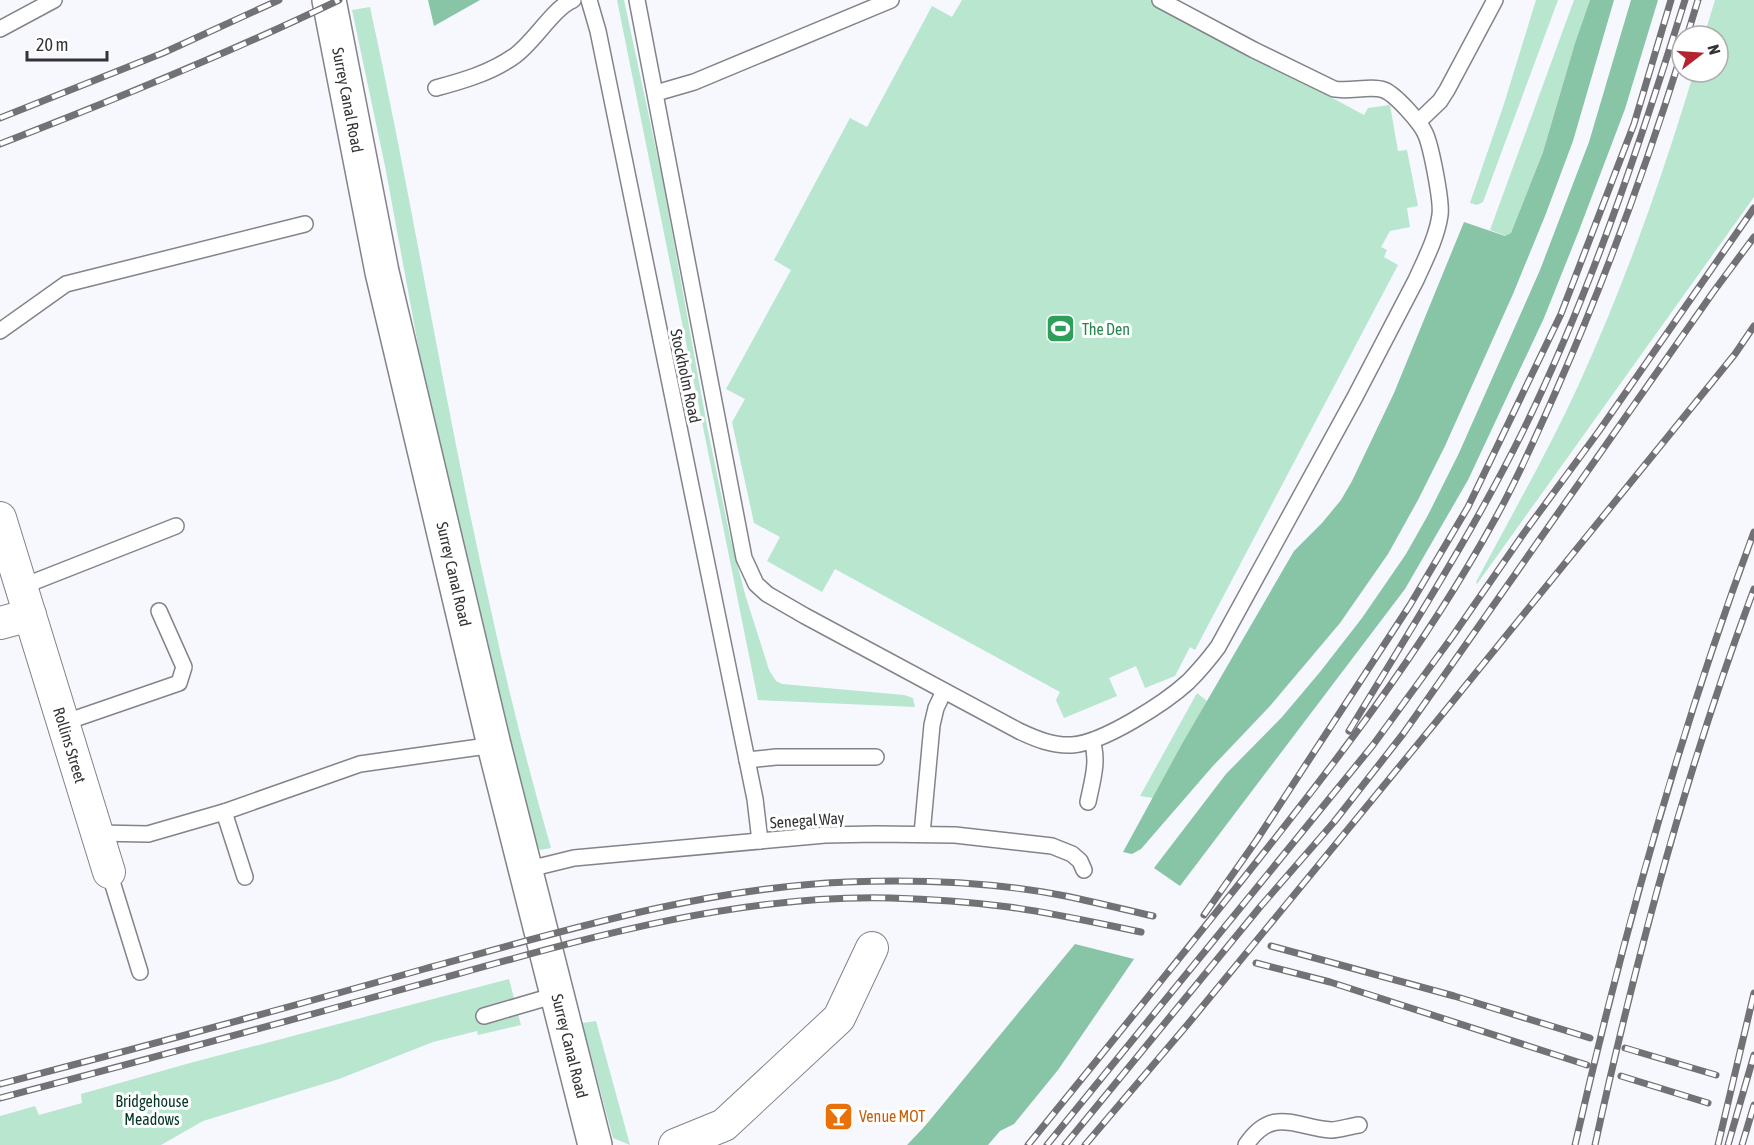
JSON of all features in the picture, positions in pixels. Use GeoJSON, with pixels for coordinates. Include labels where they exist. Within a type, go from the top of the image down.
{"type":"FeatureCollection","features":[{"type":"Feature","properties":{"kind":"street","name":"Surrey Canal Road"},"geometry":{"type":"LineString","coordinates":[[329,0],[382,272],[494,745],[595,1145]]}},
{"type":"Feature","properties":{"kind":"street","name":"Rollins Street"},"geometry":{"type":"LineString","coordinates":[[0,518],[109,872]]}},
{"type":"Feature","properties":{"kind":"street"},"geometry":{"type":"LineString","coordinates":[[0,623],[25,601]]}},
{"type":"Feature","properties":{"kind":"street"},"geometry":{"type":"LineString","coordinates":[[675,1145],[724,1125],[839,1018],[872,948]]}},
{"type":"Feature","properties":{"kind":"lane"},"geometry":{"type":"LineString","coordinates":[[0,29],[54,0]]}},
{"type":"Feature","properties":{"kind":"lane"},"geometry":{"type":"LineString","coordinates":[[436,88],[467,80],[513,57],[542,30],[565,3],[573,0]]}},
{"type":"Feature","properties":{"kind":"lane","name":"Stockholm Road"},"geometry":{"type":"LineString","coordinates":[[589,0],[600,42],[755,799],[760,841]]}},
{"type":"Feature","properties":{"kind":"lane"},"geometry":{"type":"LineString","coordinates":[[637,0],[742,547],[749,572],[756,584],[767,594],[944,691],[1040,740],[1071,745],[1092,741],[1112,732],[1173,694],[1209,659],[1227,633],[1416,280],[1441,212],[1428,140],[1418,123],[1393,95],[1385,90],[1377,89],[1345,91],[1334,89],[1160,0]]}},
{"type":"Feature","properties":{"kind":"lane"},"geometry":{"type":"LineString","coordinates":[[656,93],[694,82],[891,0]]}},
{"type":"Feature","properties":{"kind":"lane"},"geometry":{"type":"LineString","coordinates":[[1418,123],[1440,101],[1447,90],[1494,0]]}},
{"type":"Feature","properties":{"kind":"lane"},"geometry":{"type":"LineString","coordinates":[[0,331],[66,284],[305,224]]}},
{"type":"Feature","properties":{"kind":"lane"},"geometry":{"type":"LineString","coordinates":[[25,601],[176,526]]}},
{"type":"Feature","properties":{"kind":"lane"},"geometry":{"type":"LineString","coordinates":[[63,723],[179,683],[184,667],[159,611]]}},
{"type":"Feature","properties":{"kind":"lane"},"geometry":{"type":"LineString","coordinates":[[922,834],[932,725],[936,708],[944,691]]}},
{"type":"Feature","properties":{"kind":"lane"},"geometry":{"type":"LineString","coordinates":[[1088,802],[1095,763],[1092,741]]}},
{"type":"Feature","properties":{"kind":"lane"},"geometry":{"type":"LineString","coordinates":[[97,833],[148,834],[224,812],[360,764],[494,745]]}},
{"type":"Feature","properties":{"kind":"lane"},"geometry":{"type":"LineString","coordinates":[[747,760],[776,757],[876,757]]}},
{"type":"Feature","properties":{"kind":"lane"},"geometry":{"type":"LineString","coordinates":[[224,812],[245,877]]}},
{"type":"Feature","properties":{"kind":"lane","name":"Senegal Way"},"geometry":{"type":"LineString","coordinates":[[525,870],[574,858],[825,835],[922,834],[989,838],[1052,846],[1072,854],[1080,861],[1084,870]]}},
{"type":"Feature","properties":{"kind":"lane","name":"Rollins Street"},"geometry":{"type":"LineString","coordinates":[[109,872],[140,972]]}},
{"type":"Feature","properties":{"kind":"lane"},"geometry":{"type":"LineString","coordinates":[[484,1016],[556,995]]}},
{"type":"Feature","properties":{"kind":"lane"},"geometry":{"type":"LineString","coordinates":[[1246,1145],[1262,1127],[1273,1122],[1295,1122],[1332,1130],[1359,1125]]}},
{"type":"Feature","properties":{"kind":"green space"},"geometry":{"type":"Polygon","coordinates":[[[428,0],[480,0],[434,26],[428,0]]]}},
{"type":"Feature","properties":{"kind":"green space"},"geometry":{"type":"Polygon","coordinates":[[[617,0],[624,0],[663,182],[707,426],[730,537],[769,670],[776,681],[782,684],[904,695],[913,698],[915,707],[758,700],[617,0]]]}},
{"type":"Feature","properties":{"kind":"green space","name":"The Den"},"geometry":{"type":"Polygon","coordinates":[[[962,0],[1150,0],[1364,115],[1368,108],[1390,105],[1398,151],[1407,150],[1418,206],[1407,208],[1410,227],[1390,231],[1381,247],[1387,250],[1384,257],[1398,265],[1195,650],[1190,647],[1175,676],[1145,688],[1136,666],[1109,678],[1117,696],[1064,718],[1056,700],[1060,692],[835,569],[822,592],[767,561],[780,537],[754,523],[732,422],[745,399],[726,389],[791,270],[774,260],[850,118],[867,127],[932,6],[952,17],[962,0]]]}},
{"type":"Feature","properties":{"kind":"green space"},"geometry":{"type":"Polygon","coordinates":[[[1536,0],[1558,0],[1483,202],[1477,205],[1470,203],[1504,104],[1536,0]]]}},
{"type":"Feature","properties":{"kind":"green space"},"geometry":{"type":"Polygon","coordinates":[[[1574,0],[1590,0],[1543,152],[1511,233],[1506,236],[1490,230],[1574,0]]]}},
{"type":"Feature","properties":{"kind":"green space"},"geometry":{"type":"Polygon","coordinates":[[[1590,0],[1614,0],[1573,141],[1513,294],[1445,446],[1418,500],[1388,554],[1340,623],[1270,706],[1212,767],[1141,849],[1132,854],[1123,852],[1182,744],[1294,551],[1322,523],[1341,500],[1352,481],[1394,393],[1464,222],[1505,236],[1511,233],[1543,152],[1590,0]]]}},
{"type":"Feature","properties":{"kind":"green space"},"geometry":{"type":"Polygon","coordinates":[[[1631,0],[1658,0],[1625,109],[1544,318],[1468,480],[1405,589],[1180,886],[1154,868],[1226,774],[1282,717],[1362,618],[1406,554],[1428,515],[1459,453],[1540,270],[1589,142],[1631,0]]]}},
{"type":"Feature","properties":{"kind":"green space"},"geometry":{"type":"Polygon","coordinates":[[[1715,0],[1754,0],[1754,197],[1477,584],[1476,582],[1555,434],[1596,346],[1642,230],[1690,84],[1730,84],[1730,24],[1708,24],[1715,0]]]}},
{"type":"Feature","properties":{"kind":"green space"},"geometry":{"type":"Polygon","coordinates":[[[370,7],[475,539],[512,703],[551,848],[540,850],[532,840],[430,410],[385,166],[352,10],[370,7]]]}},
{"type":"Feature","properties":{"kind":"green space"},"geometry":{"type":"Polygon","coordinates":[[[1197,693],[1207,701],[1153,798],[1140,796],[1197,693]]]}},
{"type":"Feature","properties":{"kind":"green space"},"geometry":{"type":"Polygon","coordinates":[[[1075,944],[1134,959],[1058,1070],[1014,1124],[1000,1131],[988,1145],[907,1145],[925,1126],[1075,944]]]}},
{"type":"Feature","properties":{"kind":"green space","name":"Bridgehouse Meadows"},"geometry":{"type":"Polygon","coordinates":[[[509,979],[521,1025],[478,1035],[477,1031],[433,1042],[339,1079],[203,1121],[161,1145],[0,1145],[0,1116],[35,1106],[39,1115],[82,1103],[81,1094],[509,979]]]}},
{"type":"Feature","properties":{"kind":"green space"},"geometry":{"type":"Polygon","coordinates":[[[596,1021],[630,1145],[613,1138],[582,1023],[596,1021]]]}},
{"type":"Feature","properties":{"kind":"railway"},"geometry":{"type":"LineString","coordinates":[[0,118],[163,53],[279,0]]}},
{"type":"Feature","properties":{"kind":"railway"},"geometry":{"type":"LineString","coordinates":[[0,144],[256,39],[339,0]]}},
{"type":"Feature","properties":{"kind":"railway"},"geometry":{"type":"LineString","coordinates":[[1204,915],[1256,841],[1410,605],[1468,507],[1561,314],[1634,124],[1671,0]]}},
{"type":"Feature","properties":{"kind":"railway"},"geometry":{"type":"LineString","coordinates":[[1349,731],[1482,509],[1547,381],[1612,220],[1685,0]]}},
{"type":"Feature","properties":{"kind":"railway"},"geometry":{"type":"LineString","coordinates":[[1691,24],[1698,0]]}},
{"type":"Feature","properties":{"kind":"railway"},"geometry":{"type":"LineString","coordinates":[[1028,1145],[1305,800],[1373,710],[1467,568],[1519,472],[1574,349],[1624,223],[1672,84]]}},
{"type":"Feature","properties":{"kind":"railway"},"geometry":{"type":"LineString","coordinates":[[1047,1145],[1373,745],[1599,431],[1754,208]]}},
{"type":"Feature","properties":{"kind":"railway"},"geometry":{"type":"LineString","coordinates":[[1065,1145],[1260,907],[1334,822],[1403,734],[1754,237]]}},
{"type":"Feature","properties":{"kind":"railway"},"geometry":{"type":"LineString","coordinates":[[1085,1145],[1188,1024],[1436,722],[1735,354],[1754,326]]}},
{"type":"Feature","properties":{"kind":"railway"},"geometry":{"type":"LineString","coordinates":[[1575,1145],[1593,1067],[1654,835],[1701,683],[1754,532]]}},
{"type":"Feature","properties":{"kind":"railway"},"geometry":{"type":"LineString","coordinates":[[1595,1145],[1664,864],[1706,726],[1754,589]]}},
{"type":"Feature","properties":{"kind":"railway"},"geometry":{"type":"LineString","coordinates":[[0,1084],[581,926],[687,902],[740,893],[847,882],[954,882],[1008,887],[1072,897],[1153,916]]}},
{"type":"Feature","properties":{"kind":"railway"},"geometry":{"type":"LineString","coordinates":[[0,1098],[540,951],[655,923],[714,912],[832,899],[920,899],[1026,909],[1141,932]]}},
{"type":"Feature","properties":{"kind":"railway"},"geometry":{"type":"LineString","coordinates":[[1271,946],[1454,996],[1590,1038]]}},
{"type":"Feature","properties":{"kind":"railway"},"geometry":{"type":"LineString","coordinates":[[1256,963],[1330,982],[1587,1065]]}},
{"type":"Feature","properties":{"kind":"railway"},"geometry":{"type":"LineString","coordinates":[[1718,1145],[1754,993]]}},
{"type":"Feature","properties":{"kind":"railway"},"geometry":{"type":"LineString","coordinates":[[1625,1048],[1716,1075]]}},
{"type":"Feature","properties":{"kind":"railway"},"geometry":{"type":"LineString","coordinates":[[1728,1145],[1754,1055]]}},
{"type":"Feature","properties":{"kind":"railway"},"geometry":{"type":"LineString","coordinates":[[1621,1076],[1708,1103]]}},
{"type":"Feature","properties":{"kind":"railway"},"geometry":{"type":"LineString","coordinates":[[1742,1145],[1754,1105]]}},
{"type":"Feature","properties":{"kind":"place","name":"The Den"},"geometry":{"type":"Point","coordinates":[1061,329]}},
{"type":"Feature","properties":{"kind":"place","name":"Venue MOT"},"geometry":{"type":"Point","coordinates":[838,1116]}}]}
